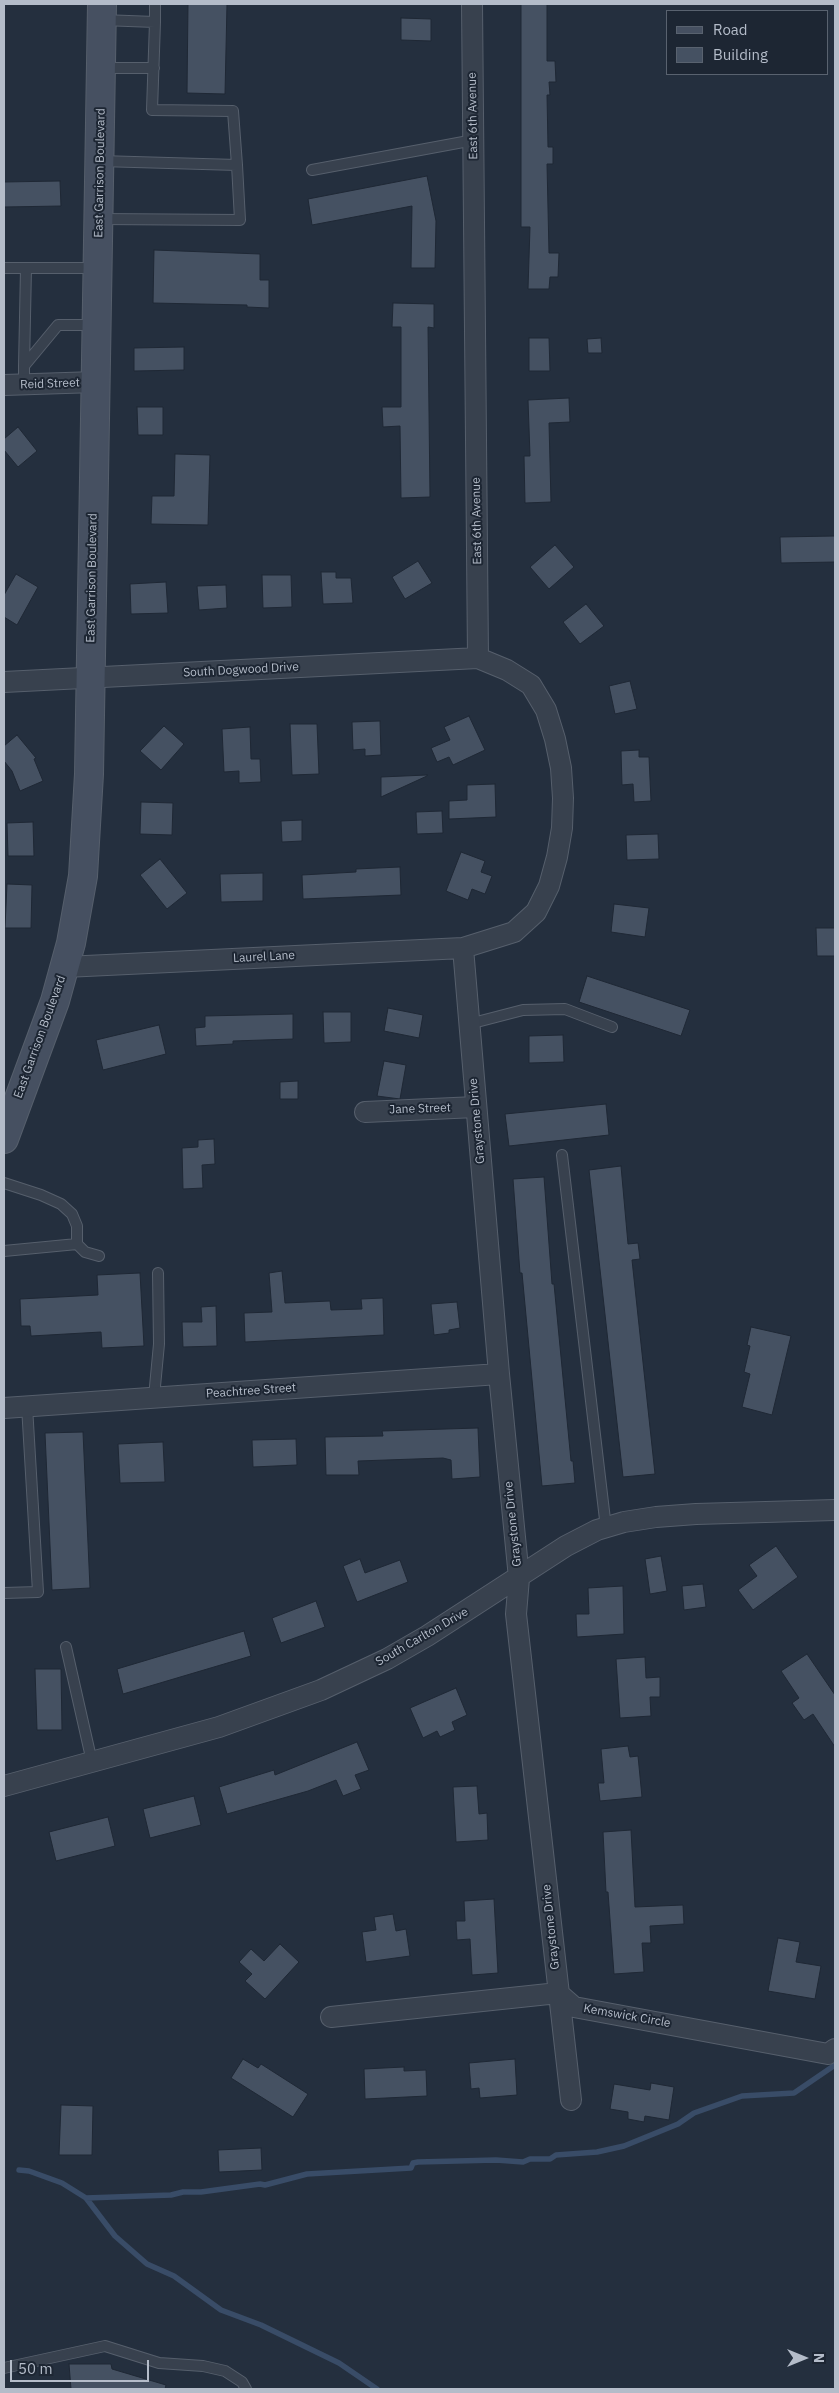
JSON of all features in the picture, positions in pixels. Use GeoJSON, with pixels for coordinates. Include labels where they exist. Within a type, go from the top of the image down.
{"type":"FeatureCollection","features":[{"type":"Feature","properties":{"kind":"main road","name":"East Garrison Boulevard"},"geometry":{"type":"LineString","coordinates":[[4,1140],[14,1081],[44,1031],[65,967],[77,915],[83,876],[88,793],[102,12]]}},
{"type":"Feature","properties":{"kind":"street","name":"East 6th Avenue"},"geometry":{"type":"LineString","coordinates":[[472,4],[478,658]]}},
{"type":"Feature","properties":{"kind":"street","name":"Reid Street"},"geometry":{"type":"LineString","coordinates":[[4,385],[24,375],[96,382]]}},
{"type":"Feature","properties":{"kind":"street","name":"South Dogwood Drive"},"geometry":{"type":"LineString","coordinates":[[4,682],[478,658]]}},
{"type":"Feature","properties":{"kind":"street"},"geometry":{"type":"LineString","coordinates":[[463,948],[514,932],[536,912],[549,886],[562,828],[561,768],[546,710],[532,685],[507,670],[478,658]]}},
{"type":"Feature","properties":{"kind":"street","name":"Laurel Lane"},"geometry":{"type":"LineString","coordinates":[[65,967],[463,948]]}},
{"type":"Feature","properties":{"kind":"street","name":"Graystone Drive"},"geometry":{"type":"LineString","coordinates":[[463,948],[498,1374],[519,1578],[516,1614],[558,1993],[572,2100]]}},
{"type":"Feature","properties":{"kind":"street","name":"Jane Street"},"geometry":{"type":"LineString","coordinates":[[365,1112],[476,1107]]}},
{"type":"Feature","properties":{"kind":"street","name":"Peachtree Street"},"geometry":{"type":"LineString","coordinates":[[4,1408],[498,1374]]}},
{"type":"Feature","properties":{"kind":"street","name":"South Carlton Drive"},"geometry":{"type":"LineString","coordinates":[[4,1786],[219,1727],[321,1690],[403,1650],[519,1578],[566,1546],[606,1528],[656,1517],[835,1510]]}},
{"type":"Feature","properties":{"kind":"street"},"geometry":{"type":"LineString","coordinates":[[331,2017],[558,1993]]}},
{"type":"Feature","properties":{"kind":"street","name":"Kemswick Circle"},"geometry":{"type":"LineString","coordinates":[[558,1993],[574,2006],[828,2054],[835,2049]]}},
{"type":"Feature","properties":{"kind":"lane"},"geometry":{"type":"LineString","coordinates":[[99,219],[240,220],[233,111],[152,110],[155,4]]}},
{"type":"Feature","properties":{"kind":"lane"},"geometry":{"type":"LineString","coordinates":[[102,12],[155,22]]}},
{"type":"Feature","properties":{"kind":"lane"},"geometry":{"type":"LineString","coordinates":[[101,68],[154,68]]}},
{"type":"Feature","properties":{"kind":"lane"},"geometry":{"type":"LineString","coordinates":[[312,170],[474,140]]}},
{"type":"Feature","properties":{"kind":"lane"},"geometry":{"type":"LineString","coordinates":[[100,161],[237,165]]}},
{"type":"Feature","properties":{"kind":"lane"},"geometry":{"type":"LineString","coordinates":[[4,268],[98,268]]}},
{"type":"Feature","properties":{"kind":"lane"},"geometry":{"type":"LineString","coordinates":[[24,375],[26,268]]}},
{"type":"Feature","properties":{"kind":"lane"},"geometry":{"type":"LineString","coordinates":[[24,375],[58,325],[97,324]]}},
{"type":"Feature","properties":{"kind":"lane"},"geometry":{"type":"LineString","coordinates":[[469,1024],[522,1010],[565,1009],[612,1027]]}},
{"type":"Feature","properties":{"kind":"lane"},"geometry":{"type":"LineString","coordinates":[[562,1155],[606,1528]]}},
{"type":"Feature","properties":{"kind":"lane"},"geometry":{"type":"LineString","coordinates":[[4,1183],[41,1195],[61,1204],[72,1214],[76,1226],[78,1244],[86,1252],[99,1256]]}},
{"type":"Feature","properties":{"kind":"lane"},"geometry":{"type":"LineString","coordinates":[[4,1251],[78,1244]]}},
{"type":"Feature","properties":{"kind":"lane"},"geometry":{"type":"LineString","coordinates":[[154,1398],[159,1344],[158,1273]]}},
{"type":"Feature","properties":{"kind":"lane"},"geometry":{"type":"LineString","coordinates":[[4,1593],[38,1592],[27,1406]]}},
{"type":"Feature","properties":{"kind":"lane"},"geometry":{"type":"LineString","coordinates":[[66,1647],[92,1762]]}},
{"type":"Feature","properties":{"kind":"lane"},"geometry":{"type":"LineString","coordinates":[[4,2368],[105,2346],[159,2363],[202,2366],[225,2371],[242,2382],[246,2389]]}},
{"type":"Feature","properties":{"kind":"building"},"geometry":{"type":"Polygon","coordinates":[[[188,4],[227,4],[225,94],[187,93],[188,4]]]}},
{"type":"Feature","properties":{"kind":"building"},"geometry":{"type":"Polygon","coordinates":[[[521,4],[547,4],[547,61],[555,61],[556,82],[549,82],[550,95],[547,95],[548,147],[553,147],[553,164],[547,164],[549,253],[559,253],[558,277],[550,277],[549,289],[528,289],[530,227],[521,227],[521,4]]]}},
{"type":"Feature","properties":{"kind":"building"},"geometry":{"type":"Polygon","coordinates":[[[401,18],[431,19],[431,41],[401,40],[401,18]]]}},
{"type":"Feature","properties":{"kind":"building"},"geometry":{"type":"Polygon","coordinates":[[[427,176],[436,221],[435,268],[411,268],[412,206],[312,225],[308,199],[427,176]]]}},
{"type":"Feature","properties":{"kind":"building"},"geometry":{"type":"Polygon","coordinates":[[[60,181],[61,206],[4,207],[4,182],[60,181]]]}},
{"type":"Feature","properties":{"kind":"building"},"geometry":{"type":"Polygon","coordinates":[[[154,250],[260,254],[260,280],[269,280],[269,308],[247,307],[247,305],[153,303],[154,250]]]}},
{"type":"Feature","properties":{"kind":"building"},"geometry":{"type":"Polygon","coordinates":[[[393,303],[434,304],[434,328],[428,327],[430,497],[401,498],[400,426],[383,427],[382,407],[401,407],[401,327],[392,327],[393,303]]]}},
{"type":"Feature","properties":{"kind":"building"},"geometry":{"type":"Polygon","coordinates":[[[529,338],[549,338],[550,371],[529,371],[529,338]]]}},
{"type":"Feature","properties":{"kind":"building"},"geometry":{"type":"Polygon","coordinates":[[[601,338],[602,353],[588,353],[587,339],[601,338]]]}},
{"type":"Feature","properties":{"kind":"building"},"geometry":{"type":"Polygon","coordinates":[[[184,347],[184,370],[134,371],[134,348],[184,347]]]}},
{"type":"Feature","properties":{"kind":"building"},"geometry":{"type":"Polygon","coordinates":[[[569,398],[570,422],[549,423],[551,502],[525,503],[524,456],[530,456],[528,400],[569,398]]]}},
{"type":"Feature","properties":{"kind":"building"},"geometry":{"type":"Polygon","coordinates":[[[137,407],[163,407],[163,435],[138,435],[137,407]]]}},
{"type":"Feature","properties":{"kind":"building"},"geometry":{"type":"Polygon","coordinates":[[[18,427],[37,451],[18,467],[4,450],[4,439],[18,427]]]}},
{"type":"Feature","properties":{"kind":"building"},"geometry":{"type":"Polygon","coordinates":[[[175,454],[210,455],[208,525],[151,524],[152,496],[174,496],[175,454]]]}},
{"type":"Feature","properties":{"kind":"building"},"geometry":{"type":"Polygon","coordinates":[[[835,536],[835,562],[781,563],[780,537],[835,536]]]}},
{"type":"Feature","properties":{"kind":"building"},"geometry":{"type":"Polygon","coordinates":[[[555,545],[574,567],[549,589],[530,567],[555,545]]]}},
{"type":"Feature","properties":{"kind":"building"},"geometry":{"type":"Polygon","coordinates":[[[418,561],[432,583],[405,599],[392,577],[418,561]]]}},
{"type":"Feature","properties":{"kind":"building"},"geometry":{"type":"Polygon","coordinates":[[[321,572],[336,572],[336,578],[351,578],[353,603],[323,604],[321,572]]]}},
{"type":"Feature","properties":{"kind":"building"},"geometry":{"type":"Polygon","coordinates":[[[16,574],[38,587],[17,625],[4,617],[4,595],[16,574]]]}},
{"type":"Feature","properties":{"kind":"building"},"geometry":{"type":"Polygon","coordinates":[[[262,575],[291,575],[292,607],[263,608],[262,575]]]}},
{"type":"Feature","properties":{"kind":"building"},"geometry":{"type":"Polygon","coordinates":[[[166,582],[168,613],[131,614],[130,584],[166,582]]]}},
{"type":"Feature","properties":{"kind":"building"},"geometry":{"type":"Polygon","coordinates":[[[226,585],[227,608],[199,610],[197,586],[226,585]]]}},
{"type":"Feature","properties":{"kind":"building"},"geometry":{"type":"Polygon","coordinates":[[[586,604],[604,626],[580,644],[563,622],[586,604]]]}},
{"type":"Feature","properties":{"kind":"building"},"geometry":{"type":"Polygon","coordinates":[[[630,681],[637,709],[615,714],[609,686],[630,681]]]}},
{"type":"Feature","properties":{"kind":"building"},"geometry":{"type":"Polygon","coordinates":[[[469,716],[485,750],[453,765],[449,757],[437,762],[431,748],[450,740],[444,727],[469,716]]]}},
{"type":"Feature","properties":{"kind":"building"},"geometry":{"type":"Polygon","coordinates":[[[380,721],[381,755],[365,756],[365,749],[353,750],[352,722],[380,721]]]}},
{"type":"Feature","properties":{"kind":"building"},"geometry":{"type":"Polygon","coordinates":[[[290,724],[317,724],[319,774],[292,775],[290,724]]]}},
{"type":"Feature","properties":{"kind":"building"},"geometry":{"type":"Polygon","coordinates":[[[164,726],[184,744],[161,770],[140,751],[164,726]]]}},
{"type":"Feature","properties":{"kind":"building"},"geometry":{"type":"Polygon","coordinates":[[[250,727],[251,759],[260,759],[261,782],[239,783],[239,771],[224,772],[222,729],[250,727]]]}},
{"type":"Feature","properties":{"kind":"building"},"geometry":{"type":"Polygon","coordinates":[[[17,735],[36,758],[34,759],[43,781],[20,791],[12,771],[4,761],[4,746],[17,735]]]}},
{"type":"Feature","properties":{"kind":"building"},"geometry":{"type":"Polygon","coordinates":[[[639,750],[639,757],[649,757],[651,801],[634,802],[633,784],[622,785],[621,751],[639,750]]]}},
{"type":"Feature","properties":{"kind":"building"},"geometry":{"type":"Polygon","coordinates":[[[427,776],[381,797],[381,777],[427,776]]]}},
{"type":"Feature","properties":{"kind":"building"},"geometry":{"type":"Polygon","coordinates":[[[495,784],[496,817],[449,819],[449,801],[467,800],[467,785],[495,784]]]}},
{"type":"Feature","properties":{"kind":"building"},"geometry":{"type":"Polygon","coordinates":[[[141,802],[173,803],[172,835],[140,834],[141,802]]]}},
{"type":"Feature","properties":{"kind":"building"},"geometry":{"type":"Polygon","coordinates":[[[442,811],[443,833],[417,834],[416,812],[442,811]]]}},
{"type":"Feature","properties":{"kind":"building"},"geometry":{"type":"Polygon","coordinates":[[[302,820],[302,841],[282,842],[281,821],[302,820]]]}},
{"type":"Feature","properties":{"kind":"building"},"geometry":{"type":"Polygon","coordinates":[[[33,822],[34,856],[8,856],[7,823],[33,822]]]}},
{"type":"Feature","properties":{"kind":"building"},"geometry":{"type":"Polygon","coordinates":[[[658,834],[659,859],[627,860],[626,835],[658,834]]]}},
{"type":"Feature","properties":{"kind":"building"},"geometry":{"type":"Polygon","coordinates":[[[461,852],[485,861],[481,872],[492,876],[485,894],[472,889],[468,900],[446,891],[461,852]]]}},
{"type":"Feature","properties":{"kind":"building"},"geometry":{"type":"Polygon","coordinates":[[[160,859],[187,893],[167,909],[140,875],[160,859]]]}},
{"type":"Feature","properties":{"kind":"building"},"geometry":{"type":"Polygon","coordinates":[[[400,867],[401,895],[303,899],[302,875],[356,872],[356,869],[400,867]]]}},
{"type":"Feature","properties":{"kind":"building"},"geometry":{"type":"Polygon","coordinates":[[[263,873],[263,901],[221,902],[220,874],[263,873]]]}},
{"type":"Feature","properties":{"kind":"building"},"geometry":{"type":"Polygon","coordinates":[[[7,884],[32,885],[31,928],[5,928],[7,884]]]}},
{"type":"Feature","properties":{"kind":"building"},"geometry":{"type":"Polygon","coordinates":[[[614,904],[649,908],[645,937],[611,932],[614,904]]]}},
{"type":"Feature","properties":{"kind":"building"},"geometry":{"type":"Polygon","coordinates":[[[816,928],[835,928],[835,956],[817,956],[816,928]]]}},
{"type":"Feature","properties":{"kind":"building"},"geometry":{"type":"Polygon","coordinates":[[[587,976],[690,1010],[681,1036],[579,1002],[587,976]]]}},
{"type":"Feature","properties":{"kind":"building"},"geometry":{"type":"Polygon","coordinates":[[[388,1008],[423,1015],[419,1038],[384,1031],[388,1008]]]}},
{"type":"Feature","properties":{"kind":"building"},"geometry":{"type":"Polygon","coordinates":[[[323,1012],[351,1012],[351,1042],[324,1043],[323,1012]]]}},
{"type":"Feature","properties":{"kind":"building"},"geometry":{"type":"Polygon","coordinates":[[[293,1014],[293,1039],[233,1041],[233,1044],[196,1046],[195,1028],[205,1027],[205,1016],[293,1014]]]}},
{"type":"Feature","properties":{"kind":"building"},"geometry":{"type":"Polygon","coordinates":[[[159,1025],[166,1054],[103,1070],[96,1040],[159,1025]]]}},
{"type":"Feature","properties":{"kind":"building"},"geometry":{"type":"Polygon","coordinates":[[[563,1035],[564,1062],[529,1063],[529,1036],[563,1035]]]}},
{"type":"Feature","properties":{"kind":"building"},"geometry":{"type":"Polygon","coordinates":[[[384,1061],[406,1065],[400,1099],[377,1096],[384,1061]]]}},
{"type":"Feature","properties":{"kind":"building"},"geometry":{"type":"Polygon","coordinates":[[[298,1081],[298,1099],[280,1099],[280,1082],[298,1081]]]}},
{"type":"Feature","properties":{"kind":"building"},"geometry":{"type":"Polygon","coordinates":[[[606,1104],[609,1135],[509,1146],[505,1114],[606,1104]]]}},
{"type":"Feature","properties":{"kind":"building"},"geometry":{"type":"Polygon","coordinates":[[[214,1139],[215,1164],[202,1165],[203,1188],[183,1189],[182,1148],[198,1147],[198,1140],[214,1139]]]}},
{"type":"Feature","properties":{"kind":"building"},"geometry":{"type":"Polygon","coordinates":[[[621,1166],[628,1244],[638,1243],[640,1259],[632,1260],[655,1474],[623,1477],[589,1170],[621,1166]]]}},
{"type":"Feature","properties":{"kind":"building"},"geometry":{"type":"Polygon","coordinates":[[[544,1177],[552,1284],[554,1284],[571,1461],[573,1461],[575,1483],[542,1486],[522,1273],[520,1273],[513,1179],[544,1177]]]}},
{"type":"Feature","properties":{"kind":"building"},"geometry":{"type":"Polygon","coordinates":[[[282,1271],[285,1303],[330,1301],[331,1310],[362,1309],[361,1299],[383,1298],[384,1335],[245,1342],[244,1313],[272,1312],[269,1273],[282,1271]]]}},
{"type":"Feature","properties":{"kind":"building"},"geometry":{"type":"Polygon","coordinates":[[[140,1273],[144,1346],[102,1348],[101,1332],[31,1336],[30,1326],[21,1326],[20,1299],[98,1295],[97,1275],[140,1273]]]}},
{"type":"Feature","properties":{"kind":"building"},"geometry":{"type":"Polygon","coordinates":[[[457,1302],[460,1328],[449,1330],[449,1333],[434,1335],[431,1304],[457,1302]]]}},
{"type":"Feature","properties":{"kind":"building"},"geometry":{"type":"Polygon","coordinates":[[[216,1306],[217,1346],[183,1347],[182,1322],[202,1322],[201,1307],[216,1306]]]}},
{"type":"Feature","properties":{"kind":"building"},"geometry":{"type":"Polygon","coordinates":[[[751,1327],[791,1336],[772,1415],[742,1407],[750,1374],[744,1372],[750,1346],[747,1345],[751,1327]]]}},
{"type":"Feature","properties":{"kind":"building"},"geometry":{"type":"Polygon","coordinates":[[[478,1428],[480,1477],[452,1479],[451,1460],[443,1458],[358,1461],[359,1475],[326,1475],[325,1437],[383,1436],[382,1431],[478,1428]]]}},
{"type":"Feature","properties":{"kind":"building"},"geometry":{"type":"Polygon","coordinates":[[[83,1432],[90,1588],[52,1590],[45,1433],[83,1432]]]}},
{"type":"Feature","properties":{"kind":"building"},"geometry":{"type":"Polygon","coordinates":[[[296,1439],[297,1465],[253,1467],[252,1440],[296,1439]]]}},
{"type":"Feature","properties":{"kind":"building"},"geometry":{"type":"Polygon","coordinates":[[[163,1442],[165,1482],[120,1483],[118,1444],[163,1442]]]}},
{"type":"Feature","properties":{"kind":"building"},"geometry":{"type":"Polygon","coordinates":[[[776,1546],[798,1577],[753,1610],[738,1590],[757,1576],[749,1565],[776,1546]]]}},
{"type":"Feature","properties":{"kind":"building"},"geometry":{"type":"Polygon","coordinates":[[[661,1556],[667,1591],[650,1594],[645,1559],[661,1556]]]}},
{"type":"Feature","properties":{"kind":"building"},"geometry":{"type":"Polygon","coordinates":[[[360,1559],[365,1573],[400,1560],[408,1582],[357,1602],[343,1566],[360,1559]]]}},
{"type":"Feature","properties":{"kind":"building"},"geometry":{"type":"Polygon","coordinates":[[[703,1584],[706,1607],[684,1610],[682,1586],[703,1584]]]}},
{"type":"Feature","properties":{"kind":"building"},"geometry":{"type":"Polygon","coordinates":[[[623,1586],[624,1634],[577,1637],[576,1614],[589,1614],[588,1588],[623,1586]]]}},
{"type":"Feature","properties":{"kind":"building"},"geometry":{"type":"Polygon","coordinates":[[[316,1601],[325,1627],[281,1643],[272,1618],[316,1601]]]}},
{"type":"Feature","properties":{"kind":"building"},"geometry":{"type":"Polygon","coordinates":[[[244,1631],[251,1656],[123,1694],[117,1669],[244,1631]]]}},
{"type":"Feature","properties":{"kind":"building"},"geometry":{"type":"Polygon","coordinates":[[[807,1654],[835,1695],[835,1747],[813,1714],[804,1720],[792,1703],[799,1698],[781,1671],[807,1654]]]}},
{"type":"Feature","properties":{"kind":"building"},"geometry":{"type":"Polygon","coordinates":[[[645,1657],[646,1678],[660,1677],[660,1697],[650,1697],[651,1716],[620,1718],[616,1659],[645,1657]]]}},
{"type":"Feature","properties":{"kind":"building"},"geometry":{"type":"Polygon","coordinates":[[[35,1669],[61,1669],[62,1730],[37,1730],[35,1669]]]}},
{"type":"Feature","properties":{"kind":"building"},"geometry":{"type":"Polygon","coordinates":[[[456,1688],[467,1715],[452,1722],[455,1730],[440,1737],[437,1731],[423,1738],[410,1708],[456,1688]]]}},
{"type":"Feature","properties":{"kind":"building"},"geometry":{"type":"Polygon","coordinates":[[[357,1742],[369,1770],[355,1775],[361,1789],[343,1796],[336,1780],[308,1791],[227,1814],[219,1787],[274,1770],[275,1775],[357,1742]]]}},
{"type":"Feature","properties":{"kind":"building"},"geometry":{"type":"Polygon","coordinates":[[[628,1746],[630,1757],[638,1756],[642,1797],[600,1801],[598,1783],[604,1783],[601,1749],[628,1746]]]}},
{"type":"Feature","properties":{"kind":"building"},"geometry":{"type":"Polygon","coordinates":[[[477,1786],[479,1814],[487,1813],[488,1840],[456,1842],[453,1787],[477,1786]]]}},
{"type":"Feature","properties":{"kind":"building"},"geometry":{"type":"Polygon","coordinates":[[[194,1796],[201,1825],[150,1838],[143,1809],[194,1796]]]}},
{"type":"Feature","properties":{"kind":"building"},"geometry":{"type":"Polygon","coordinates":[[[108,1817],[115,1846],[56,1861],[49,1832],[108,1817]]]}},
{"type":"Feature","properties":{"kind":"building"},"geometry":{"type":"Polygon","coordinates":[[[631,1830],[635,1907],[683,1905],[684,1924],[650,1926],[651,1943],[642,1943],[644,1972],[614,1974],[608,1892],[606,1892],[603,1832],[631,1830]]]}},
{"type":"Feature","properties":{"kind":"building"},"geometry":{"type":"Polygon","coordinates":[[[494,1899],[498,1973],[472,1975],[470,1939],[457,1940],[456,1921],[465,1921],[464,1901],[494,1899]]]}},
{"type":"Feature","properties":{"kind":"building"},"geometry":{"type":"Polygon","coordinates":[[[393,1914],[396,1931],[406,1929],[410,1956],[366,1962],[362,1932],[376,1930],[374,1917],[393,1914]]]}},
{"type":"Feature","properties":{"kind":"building"},"geometry":{"type":"Polygon","coordinates":[[[778,1938],[800,1942],[796,1962],[821,1966],[815,1999],[768,1991],[778,1938]]]}},
{"type":"Feature","properties":{"kind":"building"},"geometry":{"type":"Polygon","coordinates":[[[280,1944],[299,1962],[265,1999],[245,1981],[252,1974],[239,1962],[251,1949],[264,1961],[280,1944]]]}},
{"type":"Feature","properties":{"kind":"building"},"geometry":{"type":"Polygon","coordinates":[[[243,2059],[258,2068],[261,2064],[308,2094],[293,2117],[231,2078],[243,2059]]]}},
{"type":"Feature","properties":{"kind":"building"},"geometry":{"type":"Polygon","coordinates":[[[515,2059],[517,2095],[480,2098],[479,2088],[471,2089],[469,2063],[515,2059]]]}},
{"type":"Feature","properties":{"kind":"building"},"geometry":{"type":"Polygon","coordinates":[[[404,2067],[404,2071],[426,2070],[427,2096],[365,2099],[364,2069],[404,2067]]]}},
{"type":"Feature","properties":{"kind":"building"},"geometry":{"type":"Polygon","coordinates":[[[651,2083],[674,2087],[669,2120],[645,2116],[644,2122],[628,2119],[628,2112],[610,2109],[614,2084],[650,2090],[651,2083]]]}},
{"type":"Feature","properties":{"kind":"building"},"geometry":{"type":"Polygon","coordinates":[[[61,2105],[93,2106],[92,2155],[59,2155],[61,2105]]]}},
{"type":"Feature","properties":{"kind":"building"},"geometry":{"type":"Polygon","coordinates":[[[261,2148],[262,2170],[219,2172],[218,2150],[261,2148]]]}},
{"type":"Feature","properties":{"kind":"building"},"geometry":{"type":"Polygon","coordinates":[[[69,2364],[111,2364],[112,2369],[166,2385],[165,2389],[71,2389],[69,2364]]]}},
{"type":"Feature","properties":{"kind":"waterway"},"geometry":{"type":"LineString","coordinates":[[86,2198],[201,2192],[260,2184],[265,2185],[307,2174],[411,2168],[413,2163],[418,2162],[496,2160],[523,2162],[530,2159],[550,2159],[556,2155],[597,2152],[624,2146],[678,2124],[694,2113],[742,2096],[794,2093],[835,2065]]}},
{"type":"Feature","properties":{"kind":"waterway"},"geometry":{"type":"LineString","coordinates":[[19,2170],[29,2171],[62,2183],[86,2198],[115,2236],[147,2264],[174,2276],[221,2310],[261,2325],[339,2363],[377,2389]]}}]}
